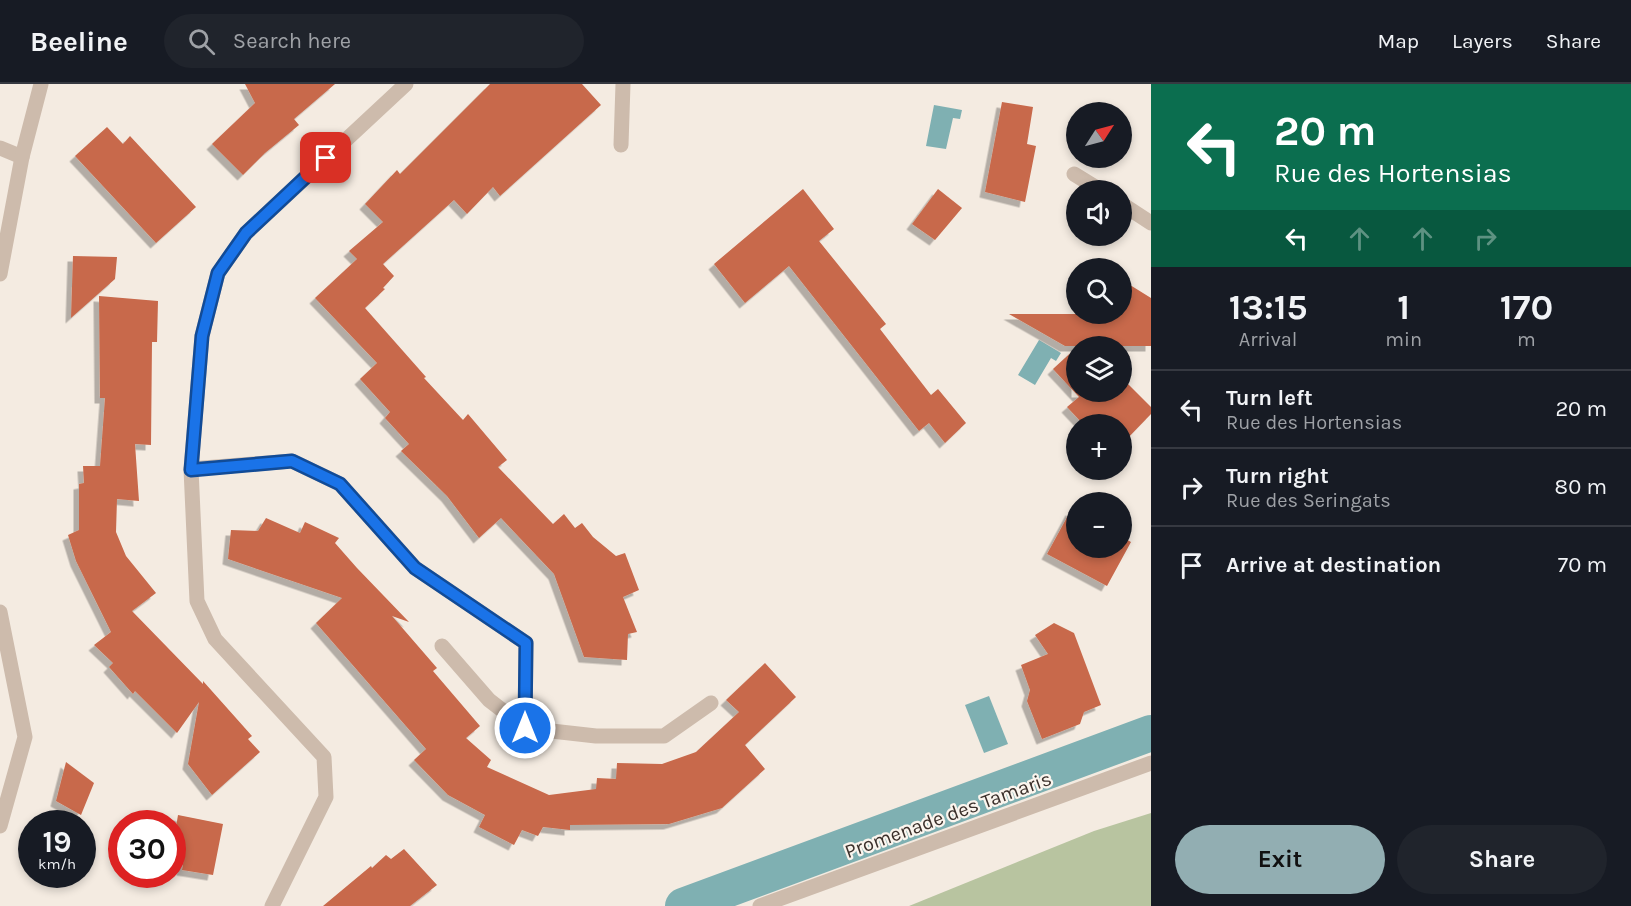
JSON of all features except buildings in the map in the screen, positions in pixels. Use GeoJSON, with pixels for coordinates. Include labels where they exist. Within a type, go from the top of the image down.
{"type":"FeatureCollection","features":[{"type":"Feature","properties":{"kind":"street"},"geometry":{"type":"LineString","coordinates":[[0,274],[22,157],[41,84]]}},
{"type":"Feature","properties":{"kind":"street"},"geometry":{"type":"LineString","coordinates":[[272,906],[326,797],[324,757],[215,639],[197,601],[191,470],[202,336],[218,273],[246,233],[406,84]]}},
{"type":"Feature","properties":{"kind":"street"},"geometry":{"type":"LineString","coordinates":[[621,145],[623,84]]}},
{"type":"Feature","properties":{"kind":"street"},"geometry":{"type":"LineString","coordinates":[[0,148],[22,157]]}},
{"type":"Feature","properties":{"kind":"street"},"geometry":{"type":"LineString","coordinates":[[1074,174],[1084,180]]}},
{"type":"Feature","properties":{"kind":"street"},"geometry":{"type":"LineString","coordinates":[[1132,211],[1151,223]]}},
{"type":"Feature","properties":{"kind":"street"},"geometry":{"type":"LineString","coordinates":[[191,470],[292,461],[340,484],[415,568],[526,643],[525,728]]}},
{"type":"Feature","properties":{"kind":"street"},"geometry":{"type":"LineString","coordinates":[[0,612],[25,737],[0,826]]}},
{"type":"Feature","properties":{"kind":"street"},"geometry":{"type":"LineString","coordinates":[[442,646],[489,700],[525,728],[596,736],[664,736],[711,703]]}},
{"type":"Feature","properties":{"kind":"street","name":"Promenade des Tamaris"},"geometry":{"type":"LineString","coordinates":[[760,906],[1151,763]]}},
{"type":"Feature","properties":{"kind":"green space"},"geometry":{"type":"Polygon","coordinates":[[[1151,813],[1151,906],[909,906],[1094,831],[1151,813]]]}},
{"type":"Feature","properties":{"kind":"water"},"geometry":{"type":"Polygon","coordinates":[[[934,105],[962,110],[960,119],[953,118],[946,149],[926,146],[934,105]]]}},
{"type":"Feature","properties":{"kind":"water"},"geometry":{"type":"Polygon","coordinates":[[[1039,340],[1061,353],[1056,361],[1051,358],[1035,385],[1018,375],[1039,340]]]}},
{"type":"Feature","properties":{"kind":"water"},"geometry":{"type":"Polygon","coordinates":[[[989,696],[1008,744],[984,753],[965,705],[989,696]]]}},
{"type":"Feature","properties":{"kind":"waterway"},"geometry":{"type":"LineString","coordinates":[[683,906],[1151,733]]}},
{"type":"Feature","properties":{"kind":"route"},"geometry":{"type":"LineString","coordinates":[[326,158],[246,233],[218,273],[202,336],[191,470],[292,461],[340,484],[415,568],[526,643],[525,728]]}}]}
